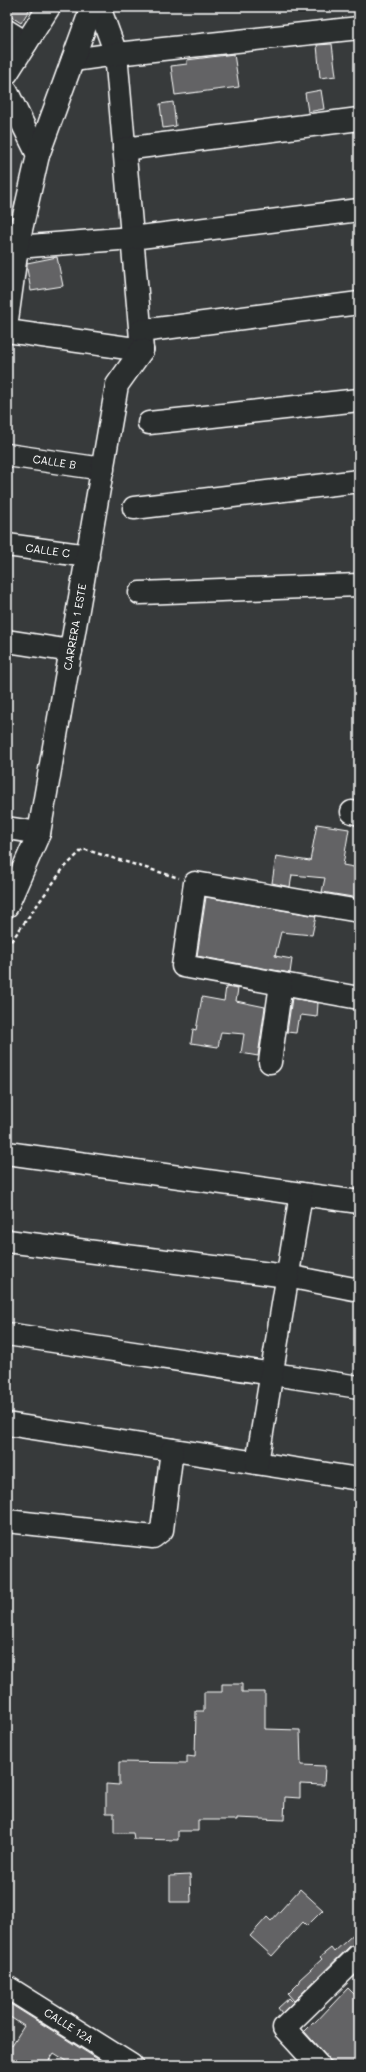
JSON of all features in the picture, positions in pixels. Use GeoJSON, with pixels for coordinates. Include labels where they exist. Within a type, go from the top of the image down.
{"type":"FeatureCollection","features":[{"type":"Feature","properties":{"kind":"street"},"geometry":{"type":"LineString","coordinates":[[7,73],[49,7]]}},
{"type":"Feature","properties":{"kind":"street"},"geometry":{"type":"LineString","coordinates":[[7,320],[17,247],[38,155],[92,7]]}},
{"type":"Feature","properties":{"kind":"street"},"geometry":{"type":"LineString","coordinates":[[99,7],[116,54],[141,340]]}},
{"type":"Feature","properties":{"kind":"street"},"geometry":{"type":"LineString","coordinates":[[73,60],[359,28]]}},
{"type":"Feature","properties":{"kind":"street"},"geometry":{"type":"LineString","coordinates":[[7,30],[26,43]]}},
{"type":"Feature","properties":{"kind":"street"},"geometry":{"type":"LineString","coordinates":[[7,92],[38,155]]}},
{"type":"Feature","properties":{"kind":"street"},"geometry":{"type":"LineString","coordinates":[[124,149],[359,120]]}},
{"type":"Feature","properties":{"kind":"street"},"geometry":{"type":"LineString","coordinates":[[17,247],[132,238],[359,210]]}},
{"type":"Feature","properties":{"kind":"street"},"geometry":{"type":"LineString","coordinates":[[7,331],[141,340],[359,303]]}},
{"type":"Feature","properties":{"kind":"street","name":"CARRERA 1 ESTE"},"geometry":{"type":"LineString","coordinates":[[7,906],[39,833],[117,385],[141,340]]}},
{"type":"Feature","properties":{"kind":"street"},"geometry":{"type":"LineString","coordinates":[[149,423],[359,400]]}},
{"type":"Feature","properties":{"kind":"street","name":"CALLE B"},"geometry":{"type":"LineString","coordinates":[[7,455],[103,469]]}},
{"type":"Feature","properties":{"kind":"street"},"geometry":{"type":"LineString","coordinates":[[134,508],[359,481]]}},
{"type":"Feature","properties":{"kind":"street","name":"CALLE C"},"geometry":{"type":"LineString","coordinates":[[7,545],[88,556]]}},
{"type":"Feature","properties":{"kind":"street"},"geometry":{"type":"LineString","coordinates":[[140,593],[359,585]]}},
{"type":"Feature","properties":{"kind":"street"},"geometry":{"type":"LineString","coordinates":[[7,641],[71,651]]}},
{"type":"Feature","properties":{"kind":"street"},"geometry":{"type":"LineString","coordinates":[[7,828],[39,833]]}},
{"type":"Feature","properties":{"kind":"street"},"geometry":{"type":"LineString","coordinates":[[359,911],[195,883],[183,966],[359,998]]}},
{"type":"Feature","properties":{"kind":"street"},"geometry":{"type":"LineString","coordinates":[[270,1062],[281,984]]}},
{"type":"Feature","properties":{"kind":"street"},"geometry":{"type":"LineString","coordinates":[[7,1153],[359,1202]]}},
{"type":"Feature","properties":{"kind":"street"},"geometry":{"type":"LineString","coordinates":[[257,1464],[301,1194]]}},
{"type":"Feature","properties":{"kind":"street"},"geometry":{"type":"LineString","coordinates":[[7,1241],[287,1276],[359,1290]]}},
{"type":"Feature","properties":{"kind":"street"},"geometry":{"type":"LineString","coordinates":[[7,1334],[359,1387]]}},
{"type":"Feature","properties":{"kind":"street"},"geometry":{"type":"LineString","coordinates":[[7,1424],[359,1479]]}},
{"type":"Feature","properties":{"kind":"street"},"geometry":{"type":"LineString","coordinates":[[7,1521],[153,1537],[162,1530],[172,1450]]}},
{"type":"Feature","properties":{"kind":"street"},"geometry":{"type":"LineString","coordinates":[[318,2065],[284,2028],[359,1955]]}},
{"type":"Feature","properties":{"kind":"street","name":"CALLE 12A"},"geometry":{"type":"LineString","coordinates":[[7,1987],[120,2062]]}},
{"type":"Feature","properties":{"kind":"path"},"geometry":{"type":"LineString","coordinates":[[7,947],[63,869],[83,849],[195,883]]}},
{"type":"Feature","properties":{"kind":"building"},"geometry":{"type":"Polygon","coordinates":[[[7,7],[31,7],[21,23],[7,14],[7,7]]]}},
{"type":"Feature","properties":{"kind":"building"},"geometry":{"type":"Polygon","coordinates":[[[332,44],[336,76],[320,78],[317,45],[332,44]]]}},
{"type":"Feature","properties":{"kind":"building"},"geometry":{"type":"Polygon","coordinates":[[[234,54],[239,87],[175,95],[171,66],[187,64],[187,60],[234,54]]]}},
{"type":"Feature","properties":{"kind":"building"},"geometry":{"type":"Polygon","coordinates":[[[321,90],[324,109],[308,112],[305,93],[321,90]]]}},
{"type":"Feature","properties":{"kind":"building"},"geometry":{"type":"Polygon","coordinates":[[[173,102],[176,126],[163,128],[160,104],[173,102]]]}},
{"type":"Feature","properties":{"kind":"building"},"geometry":{"type":"Polygon","coordinates":[[[57,257],[63,286],[31,291],[27,263],[57,257]]]}},
{"type":"Feature","properties":{"kind":"building"},"geometry":{"type":"Polygon","coordinates":[[[317,824],[349,829],[343,865],[359,868],[359,898],[322,892],[325,878],[292,875],[290,887],[272,883],[276,856],[310,861],[317,824]]]}},
{"type":"Feature","properties":{"kind":"building"},"geometry":{"type":"Polygon","coordinates":[[[206,897],[316,916],[312,935],[281,932],[275,956],[292,959],[290,973],[197,956],[206,897]]]}},
{"type":"Feature","properties":{"kind":"building"},"geometry":{"type":"Polygon","coordinates":[[[226,987],[238,989],[236,1001],[265,1007],[258,1056],[241,1053],[244,1034],[221,1032],[218,1047],[191,1043],[193,1029],[196,1030],[202,997],[224,1001],[226,987]]]}},
{"type":"Feature","properties":{"kind":"building"},"geometry":{"type":"Polygon","coordinates":[[[292,998],[318,1003],[317,1017],[301,1015],[300,1021],[298,1020],[296,1033],[287,1032],[292,998]]]}},
{"type":"Feature","properties":{"kind":"building"},"geometry":{"type":"Polygon","coordinates":[[[222,1684],[242,1684],[242,1692],[265,1692],[265,1729],[300,1730],[301,1765],[325,1766],[324,1785],[300,1784],[300,1798],[285,1797],[284,1820],[237,1818],[237,1820],[198,1820],[198,1831],[178,1831],[178,1840],[134,1839],[133,1833],[114,1833],[114,1813],[106,1813],[106,1784],[119,1785],[119,1762],[187,1763],[187,1756],[195,1757],[196,1711],[204,1711],[204,1692],[222,1692],[222,1684]]]}},
{"type":"Feature","properties":{"kind":"building"},"geometry":{"type":"Polygon","coordinates":[[[190,1875],[191,1902],[170,1902],[170,1876],[190,1875]]]}},
{"type":"Feature","properties":{"kind":"building"},"geometry":{"type":"Polygon","coordinates":[[[300,1889],[323,1910],[307,1926],[303,1922],[272,1956],[250,1936],[267,1917],[271,1921],[300,1889]]]}},
{"type":"Feature","properties":{"kind":"building"},"geometry":{"type":"Polygon","coordinates":[[[359,1929],[359,1943],[350,1946],[294,2001],[288,1994],[300,1982],[299,1980],[322,1959],[320,1957],[331,1948],[334,1952],[359,1929]]]}},
{"type":"Feature","properties":{"kind":"building"},"geometry":{"type":"Polygon","coordinates":[[[348,1988],[359,1999],[359,2065],[334,2065],[304,2031],[313,2022],[315,2023],[348,1988]]]}},
{"type":"Feature","properties":{"kind":"building"},"geometry":{"type":"Polygon","coordinates":[[[289,1998],[293,2002],[282,2013],[278,2008],[289,1998]]]}},
{"type":"Feature","properties":{"kind":"building"},"geometry":{"type":"Polygon","coordinates":[[[7,2002],[107,2065],[73,2065],[54,2053],[46,2065],[7,2065],[7,2042],[12,2045],[24,2026],[7,2015],[7,2002]]]}}]}
